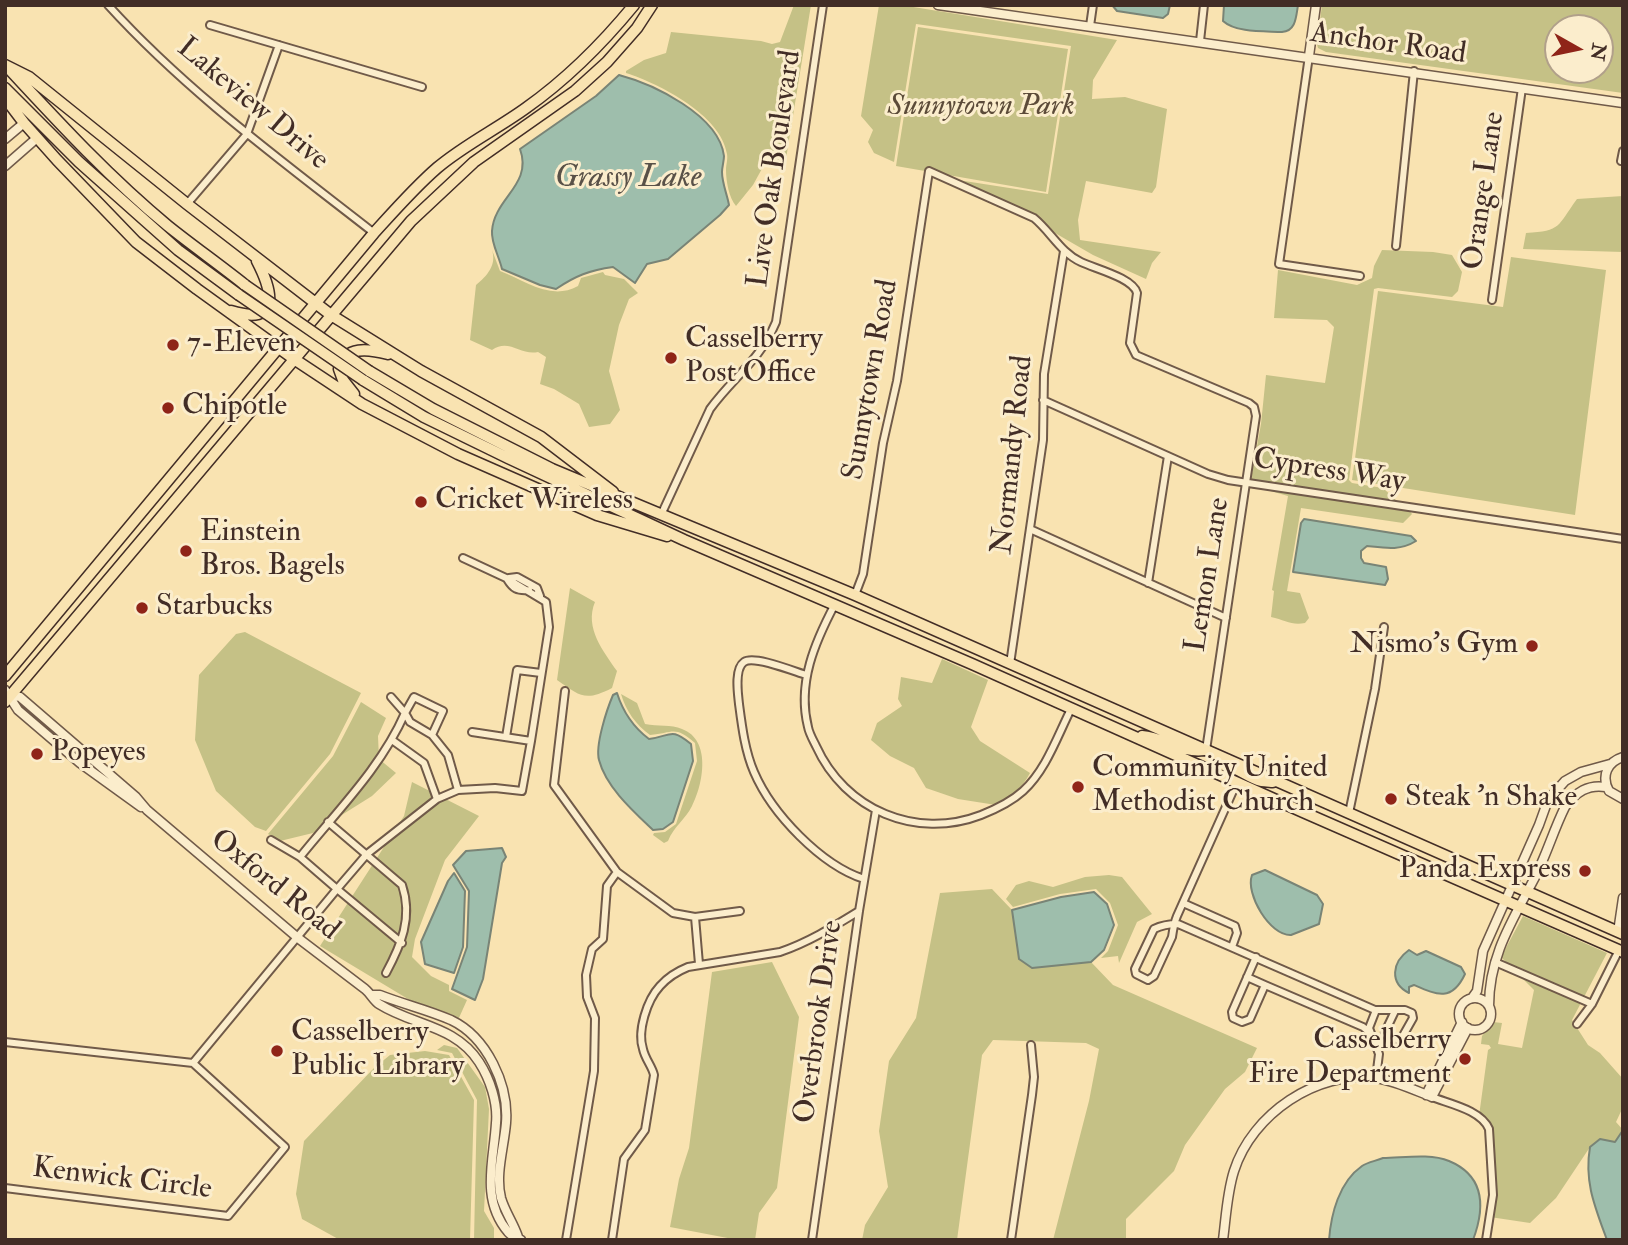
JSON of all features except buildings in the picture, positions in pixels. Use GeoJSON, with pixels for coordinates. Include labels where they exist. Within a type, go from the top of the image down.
{"type":"FeatureCollection","features":[{"type":"Feature","properties":{"kind":"main road"},"geometry":{"type":"LineString","coordinates":[[5,676],[374,233],[439,167],[525,109],[572,72],[596,50],[634,5]]}},
{"type":"Feature","properties":{"kind":"main road"},"geometry":{"type":"LineString","coordinates":[[7,696],[390,244],[440,191],[474,162],[575,91],[607,62],[652,5]]}},
{"type":"Feature","properties":{"kind":"main road"},"geometry":{"type":"LineString","coordinates":[[5,65],[29,77],[254,257],[331,315],[541,437],[622,499]]}},
{"type":"Feature","properties":{"kind":"main road"},"geometry":{"type":"LineString","coordinates":[[5,65],[90,155],[169,226],[424,416],[684,540],[1621,950]]}},
{"type":"Feature","properties":{"kind":"main road"},"geometry":{"type":"LineString","coordinates":[[5,88],[79,162],[178,250],[239,295],[366,375],[515,452],[855,595],[1620,933]]}},
{"type":"Feature","properties":{"kind":"main road"},"geometry":{"type":"LineString","coordinates":[[5,97],[24,123],[91,198],[136,242],[278,348],[361,403],[458,454],[586,510],[644,531],[684,540]]}},
{"type":"Feature","properties":{"kind":"main road"},"geometry":{"type":"LineString","coordinates":[[224,309],[251,315],[264,312],[268,308],[270,291],[254,257]]}},
{"type":"Feature","properties":{"kind":"main road"},"geometry":{"type":"LineString","coordinates":[[361,403],[343,380],[339,369],[343,358],[352,351],[361,350],[396,355]]}},
{"type":"Feature","properties":{"kind":"main road"},"geometry":{"type":"LineString","coordinates":[[818,597],[841,599],[855,595]]}},
{"type":"Feature","properties":{"kind":"main road"},"geometry":{"type":"LineString","coordinates":[[972,664],[1010,664]]}},
{"type":"Feature","properties":{"kind":"main road"},"geometry":{"type":"LineString","coordinates":[[1071,709],[1102,704]]}},
{"type":"Feature","properties":{"kind":"main road"},"geometry":{"type":"LineString","coordinates":[[1131,735],[1156,737],[1188,751],[1206,750]]}},
{"type":"Feature","properties":{"kind":"main road"},"geometry":{"type":"LineString","coordinates":[[1210,769],[1224,765],[1261,781],[1280,782]]}},
{"type":"Feature","properties":{"kind":"main road"},"geometry":{"type":"LineString","coordinates":[[1314,815],[1349,813]]}},
{"type":"Feature","properties":{"kind":"street","name":"Lakeview Drive"},"geometry":{"type":"LineString","coordinates":[[108,5],[156,55],[247,134],[374,233]]}},
{"type":"Feature","properties":{"kind":"street","name":"Live Oak Boulevard"},"geometry":{"type":"LineString","coordinates":[[661,515],[710,410],[755,360],[768,341],[776,322],[823,5]]}},
{"type":"Feature","properties":{"kind":"street","name":"Anchor Road"},"geometry":{"type":"LineString","coordinates":[[938,5],[985,8],[1090,26],[1623,103]]}},
{"type":"Feature","properties":{"kind":"street"},"geometry":{"type":"LineString","coordinates":[[1090,26],[1093,5]]}},
{"type":"Feature","properties":{"kind":"street"},"geometry":{"type":"LineString","coordinates":[[1199,41],[1204,5]]}},
{"type":"Feature","properties":{"kind":"street"},"geometry":{"type":"LineString","coordinates":[[1316,5],[1279,264],[1360,276]]}},
{"type":"Feature","properties":{"kind":"street"},"geometry":{"type":"LineString","coordinates":[[210,25],[422,87]]}},
{"type":"Feature","properties":{"kind":"street"},"geometry":{"type":"LineString","coordinates":[[187,204],[247,134],[279,45]]}},
{"type":"Feature","properties":{"kind":"street"},"geometry":{"type":"LineString","coordinates":[[1396,246],[1414,71]]}},
{"type":"Feature","properties":{"kind":"street","name":"Orange Lane"},"geometry":{"type":"LineString","coordinates":[[1492,300],[1522,88]]}},
{"type":"Feature","properties":{"kind":"street"},"geometry":{"type":"LineString","coordinates":[[525,109],[534,121]]}},
{"type":"Feature","properties":{"kind":"street"},"geometry":{"type":"LineString","coordinates":[[5,139],[24,123]]}},
{"type":"Feature","properties":{"kind":"street"},"geometry":{"type":"LineString","coordinates":[[5,166],[37,138]]}},
{"type":"Feature","properties":{"kind":"street"},"geometry":{"type":"LineString","coordinates":[[1621,161],[1623,151]]}},
{"type":"Feature","properties":{"kind":"street","name":"Sunnytown Road"},"geometry":{"type":"LineString","coordinates":[[855,595],[863,574],[883,443],[897,381],[929,171],[1034,218],[1047,229],[1063,251]]}},
{"type":"Feature","properties":{"kind":"street","name":"Lemon Lane"},"geometry":{"type":"LineString","coordinates":[[1063,251],[1078,261],[1136,287],[1138,293],[1130,343],[1136,355],[1254,407],[1256,416],[1206,750]]}},
{"type":"Feature","properties":{"kind":"street","name":"Normandy Road"},"geometry":{"type":"LineString","coordinates":[[1010,664],[1043,440],[1044,374],[1063,251]]}},
{"type":"Feature","properties":{"kind":"street","name":"Cypress Way"},"geometry":{"type":"LineString","coordinates":[[1043,400],[1208,474],[1623,539]]}},
{"type":"Feature","properties":{"kind":"street"},"geometry":{"type":"LineString","coordinates":[[1148,583],[1168,456]]}},
{"type":"Feature","properties":{"kind":"street"},"geometry":{"type":"LineString","coordinates":[[1030,529],[1226,618]]}},
{"type":"Feature","properties":{"kind":"street"},"geometry":{"type":"LineString","coordinates":[[107,553],[120,565]]}},
{"type":"Feature","properties":{"kind":"street"},"geometry":{"type":"LineString","coordinates":[[5,1042],[194,1063],[367,854],[437,799],[458,790],[476,788],[522,791],[541,673],[549,612],[547,602],[540,596],[537,588],[526,586],[520,591],[513,588],[506,578],[464,558]]}},
{"type":"Feature","properties":{"kind":"street"},"geometry":{"type":"LineString","coordinates":[[835,604],[814,647],[806,675],[808,727],[820,755],[834,776],[865,804],[876,810],[900,819],[946,825],[965,821],[998,808],[1019,795],[1034,780],[1071,709]]}},
{"type":"Feature","properties":{"kind":"street"},"geometry":{"type":"LineString","coordinates":[[1349,813],[1375,689],[1384,627]]}},
{"type":"Feature","properties":{"kind":"street"},"geometry":{"type":"LineString","coordinates":[[806,675],[753,659],[744,662],[739,668],[738,695],[744,739],[755,773],[783,818],[831,861],[849,874],[864,879]]}},
{"type":"Feature","properties":{"kind":"street"},"geometry":{"type":"LineString","coordinates":[[506,737],[517,670],[541,673]]}},
{"type":"Feature","properties":{"kind":"street"},"geometry":{"type":"LineString","coordinates":[[565,691],[554,785],[617,872],[673,913],[695,917],[740,911]]}},
{"type":"Feature","properties":{"kind":"street","name":"Oxford Road"},"geometry":{"type":"LineString","coordinates":[[7,696],[18,710],[79,763],[147,810],[298,937],[373,995],[376,1003],[452,1034],[470,1049],[490,1083],[497,1121],[490,1172],[492,1195],[500,1219],[509,1234],[519,1239]]}},
{"type":"Feature","properties":{"kind":"street"},"geometry":{"type":"LineString","coordinates":[[391,697],[410,722],[432,736],[449,755],[458,790]]}},
{"type":"Feature","properties":{"kind":"street"},"geometry":{"type":"LineString","coordinates":[[300,858],[376,763],[392,740],[414,697],[443,711],[432,736]]}},
{"type":"Feature","properties":{"kind":"street"},"geometry":{"type":"LineString","coordinates":[[472,732],[531,741]]}},
{"type":"Feature","properties":{"kind":"street"},"geometry":{"type":"LineString","coordinates":[[392,740],[424,763],[437,799]]}},
{"type":"Feature","properties":{"kind":"street"},"geometry":{"type":"LineString","coordinates":[[1606,786],[1594,786],[1578,793],[1565,807],[1495,962],[1489,987],[1491,1017],[1486,1026],[1476,1030],[1465,1025],[1459,1015],[1462,1005],[1472,999],[1476,991],[1483,951],[1548,800],[1565,781],[1581,772],[1610,764],[1623,757]]}},
{"type":"Feature","properties":{"kind":"street"},"geometry":{"type":"LineString","coordinates":[[1610,764],[1605,772],[1606,786],[1612,794],[1622,799]]}},
{"type":"Feature","properties":{"kind":"street"},"geometry":{"type":"LineString","coordinates":[[1251,787],[1234,790],[1182,903],[1174,924],[1172,937],[1153,978],[1148,980],[1138,976],[1135,969],[1153,931],[1174,924],[1376,1010],[1407,1011],[1414,1016],[1400,1041],[1385,1032],[1395,1011]]}},
{"type":"Feature","properties":{"kind":"street"},"geometry":{"type":"LineString","coordinates":[[1548,800],[1556,805],[1560,816]]}},
{"type":"Feature","properties":{"kind":"street","name":"Overbrook Drive"},"geometry":{"type":"LineString","coordinates":[[812,1240],[876,810]]}},
{"type":"Feature","properties":{"kind":"street"},"geometry":{"type":"LineString","coordinates":[[328,822],[402,885],[406,895],[402,943],[386,973]]}},
{"type":"Feature","properties":{"kind":"street"},"geometry":{"type":"LineString","coordinates":[[271,839],[300,858],[402,943]]}},
{"type":"Feature","properties":{"kind":"street"},"geometry":{"type":"LineString","coordinates":[[566,1240],[594,1071],[595,1018],[587,997],[586,975],[592,949],[603,939],[607,886],[617,872]]}},
{"type":"Feature","properties":{"kind":"street"},"geometry":{"type":"LineString","coordinates":[[1620,933],[1623,898]]}},
{"type":"Feature","properties":{"kind":"street"},"geometry":{"type":"LineString","coordinates":[[1182,903],[1235,926],[1237,933],[1232,947]]}},
{"type":"Feature","properties":{"kind":"street"},"geometry":{"type":"LineString","coordinates":[[612,1240],[624,1159],[645,1130],[654,1075],[641,1041],[650,1000],[660,986],[676,972],[699,964],[780,952],[812,939],[859,911]]}},
{"type":"Feature","properties":{"kind":"street"},"geometry":{"type":"LineString","coordinates":[[695,917],[699,964]]}},
{"type":"Feature","properties":{"kind":"street"},"geometry":{"type":"LineString","coordinates":[[1577,1024],[1592,1004],[1621,950]]}},
{"type":"Feature","properties":{"kind":"street"},"geometry":{"type":"LineString","coordinates":[[1256,957],[1232,1014],[1234,1018],[1242,1022],[1250,1018],[1265,985]]}},
{"type":"Feature","properties":{"kind":"street"},"geometry":{"type":"LineString","coordinates":[[1495,962],[1592,1004]]}},
{"type":"Feature","properties":{"kind":"street"},"geometry":{"type":"LineString","coordinates":[[1247,977],[1369,1032]]}},
{"type":"Feature","properties":{"kind":"street"},"geometry":{"type":"LineString","coordinates":[[1472,999],[1483,1000],[1489,1006]]}},
{"type":"Feature","properties":{"kind":"street"},"geometry":{"type":"LineString","coordinates":[[1376,1010],[1369,1026],[1379,1054],[1376,1078]]}},
{"type":"Feature","properties":{"kind":"street"},"geometry":{"type":"LineString","coordinates":[[1429,1096],[1465,1025]]}},
{"type":"Feature","properties":{"kind":"street"},"geometry":{"type":"LineString","coordinates":[[1011,1240],[1032,1095],[1034,1069],[1031,1045]]}},
{"type":"Feature","properties":{"kind":"street","name":"Kenwick Circle"},"geometry":{"type":"LineString","coordinates":[[5,1188],[228,1216],[285,1147],[194,1063]]}},
{"type":"Feature","properties":{"kind":"street"},"geometry":{"type":"LineString","coordinates":[[1223,1240],[1234,1171],[1243,1148],[1255,1132],[1275,1112],[1304,1092],[1339,1080],[1376,1078],[1479,1116],[1486,1122],[1489,1129],[1493,1195],[1486,1240]]}},
{"type":"Feature","properties":{"kind":"green space"},"geometry":{"type":"Polygon","coordinates":[[[794,5],[811,5],[785,165],[764,165],[753,185],[736,206],[727,184],[727,154],[713,126],[687,103],[626,71],[644,60],[666,53],[671,32],[772,44],[780,42],[794,5]]]}},
{"type":"Feature","properties":{"kind":"green space"},"geometry":{"type":"Polygon","coordinates":[[[879,5],[901,5],[1117,40],[1093,80],[1092,99],[1125,97],[1167,109],[1156,187],[1152,193],[1086,181],[1078,220],[1080,240],[1161,252],[1152,263],[1146,279],[1093,255],[1055,233],[1037,215],[958,180],[1048,194],[1071,46],[916,24],[894,162],[874,153],[868,142],[873,130],[861,116],[879,5]]]}},
{"type":"Feature","properties":{"kind":"green space"},"geometry":{"type":"Polygon","coordinates":[[[1322,5],[1623,5],[1623,93],[1558,84],[1614,84],[1614,14],[1544,14],[1544,82],[1326,52],[1318,48],[1322,5]]]}},
{"type":"Feature","properties":{"kind":"green space","name":"Sunnytown Park"},"geometry":{"type":"Polygon","coordinates":[[[918,27],[1068,49],[1046,192],[896,166],[918,27]]]}},
{"type":"Feature","properties":{"kind":"green space"},"geometry":{"type":"Polygon","coordinates":[[[1623,196],[1623,252],[1523,249],[1526,233],[1546,231],[1558,225],[1577,199],[1623,196]]]}},
{"type":"Feature","properties":{"kind":"green space"},"geometry":{"type":"Polygon","coordinates":[[[492,250],[500,271],[539,288],[568,290],[578,286],[581,278],[603,272],[605,275],[624,279],[638,293],[629,299],[619,325],[609,371],[620,410],[610,424],[589,427],[579,404],[540,384],[546,357],[538,352],[526,352],[510,346],[492,350],[470,340],[476,285],[490,270],[492,250]]]}},
{"type":"Feature","properties":{"kind":"green space"},"geometry":{"type":"Polygon","coordinates":[[[1382,250],[1452,255],[1462,272],[1458,291],[1452,297],[1374,289],[1349,480],[1352,483],[1383,488],[1398,502],[1251,479],[1266,375],[1325,383],[1334,327],[1327,320],[1274,318],[1278,270],[1357,285],[1372,278],[1374,266],[1382,250]]]}},
{"type":"Feature","properties":{"kind":"green space"},"geometry":{"type":"Polygon","coordinates":[[[1511,257],[1606,270],[1575,515],[1352,480],[1378,291],[1503,307],[1511,257]]]}},
{"type":"Feature","properties":{"kind":"green space"},"geometry":{"type":"Polygon","coordinates":[[[1260,488],[1409,510],[1412,514],[1403,523],[1301,508],[1287,591],[1300,593],[1309,618],[1305,623],[1292,623],[1271,617],[1272,590],[1288,496],[1260,488]]]}},
{"type":"Feature","properties":{"kind":"green space"},"geometry":{"type":"Polygon","coordinates":[[[570,588],[595,602],[592,612],[594,630],[601,648],[617,671],[612,688],[595,695],[577,693],[557,680],[570,588]]]}},
{"type":"Feature","properties":{"kind":"green space"},"geometry":{"type":"Polygon","coordinates":[[[245,632],[361,693],[330,754],[266,831],[255,827],[216,791],[195,740],[199,675],[236,634],[245,632]]]}},
{"type":"Feature","properties":{"kind":"green space"},"geometry":{"type":"Polygon","coordinates":[[[942,659],[988,680],[971,727],[980,741],[1030,773],[1016,792],[996,805],[958,799],[926,788],[914,768],[890,756],[871,740],[877,723],[902,706],[898,699],[901,677],[932,683],[942,659]]]}},
{"type":"Feature","properties":{"kind":"green space"},"geometry":{"type":"Polygon","coordinates":[[[621,694],[637,703],[645,724],[682,729],[698,743],[701,753],[702,775],[696,797],[689,811],[664,843],[653,835],[665,832],[676,824],[697,761],[695,743],[678,732],[650,735],[632,717],[621,694]]]}},
{"type":"Feature","properties":{"kind":"green space"},"geometry":{"type":"Polygon","coordinates":[[[361,702],[386,718],[378,736],[379,759],[396,773],[372,796],[313,833],[280,841],[268,834],[333,756],[361,702]]]}},
{"type":"Feature","properties":{"kind":"green space"},"geometry":{"type":"Polygon","coordinates":[[[412,782],[479,816],[445,860],[415,939],[412,957],[431,976],[449,985],[449,991],[467,1000],[458,1020],[408,999],[320,946],[404,816],[412,782]]]}},
{"type":"Feature","properties":{"kind":"green space"},"geometry":{"type":"Polygon","coordinates":[[[1085,877],[1122,877],[1152,914],[1137,922],[1119,963],[1118,956],[1101,958],[1108,951],[1118,925],[1110,903],[1096,889],[1060,894],[1013,907],[1006,899],[1016,885],[1029,881],[1053,887],[1085,877]]]}},
{"type":"Feature","properties":{"kind":"green space"},"geometry":{"type":"Polygon","coordinates":[[[992,889],[1012,910],[1019,959],[1032,968],[1091,962],[1113,985],[1257,1048],[1245,1072],[1225,1089],[1185,1145],[1174,1171],[1126,1219],[1126,1240],[1053,1240],[1089,1101],[1099,1049],[1086,1043],[993,1040],[982,1055],[957,1240],[862,1240],[865,1225],[888,1187],[879,1131],[889,1061],[916,1018],[940,893],[992,889]]]}},
{"type":"Feature","properties":{"kind":"green space"},"geometry":{"type":"Polygon","coordinates":[[[1523,916],[1607,953],[1572,1020],[1588,1045],[1600,1053],[1623,1079],[1623,1107],[1616,1122],[1623,1130],[1615,1142],[1590,1147],[1556,1198],[1530,1223],[1490,1217],[1489,1129],[1479,1116],[1488,1050],[1491,1048],[1481,1044],[1482,1036],[1493,1022],[1502,1023],[1498,1044],[1522,1048],[1534,990],[1501,957],[1523,916]]]}},
{"type":"Feature","properties":{"kind":"green space"},"geometry":{"type":"Polygon","coordinates":[[[772,962],[799,1017],[777,1188],[759,1213],[755,1240],[738,1240],[670,1227],[679,1179],[689,1148],[712,972],[772,962]]]}},
{"type":"Feature","properties":{"kind":"green space"},"geometry":{"type":"Polygon","coordinates":[[[444,1045],[457,1048],[485,1087],[489,1109],[484,1211],[494,1228],[494,1240],[474,1240],[477,1100],[452,1053],[437,1050],[444,1045]]]}},
{"type":"Feature","properties":{"kind":"green space"},"geometry":{"type":"Polygon","coordinates":[[[425,1051],[449,1055],[474,1100],[470,1240],[340,1240],[302,1219],[296,1194],[304,1141],[374,1068],[390,1055],[425,1051]]]}},
{"type":"Feature","properties":{"kind":"water"},"geometry":{"type":"Polygon","coordinates":[[[1112,5],[1170,5],[1168,14],[1163,18],[1117,11],[1112,5]]]}},
{"type":"Feature","properties":{"kind":"water"},"geometry":{"type":"Polygon","coordinates":[[[1224,5],[1298,5],[1293,26],[1282,32],[1235,28],[1223,21],[1224,5]]]}},
{"type":"Feature","properties":{"kind":"water","name":"Grassy Lake"},"geometry":{"type":"Polygon","coordinates":[[[619,75],[666,94],[698,115],[710,127],[724,156],[722,176],[729,205],[668,259],[647,264],[635,283],[613,267],[583,274],[556,289],[502,269],[492,231],[494,219],[521,172],[523,162],[520,149],[596,96],[619,75]]]}},
{"type":"Feature","properties":{"kind":"water"},"geometry":{"type":"Polygon","coordinates":[[[1304,519],[1411,536],[1416,541],[1398,548],[1367,546],[1361,551],[1364,563],[1386,567],[1388,579],[1385,585],[1293,572],[1301,523],[1304,519]]]}},
{"type":"Feature","properties":{"kind":"water"},"geometry":{"type":"Polygon","coordinates":[[[617,693],[629,719],[649,739],[675,734],[691,744],[693,761],[673,822],[663,829],[653,830],[629,807],[608,780],[599,760],[602,727],[613,695],[617,693]]]}},
{"type":"Feature","properties":{"kind":"water"},"geometry":{"type":"Polygon","coordinates":[[[502,848],[506,857],[502,863],[483,979],[475,1000],[452,989],[467,947],[469,891],[453,865],[466,851],[502,848]]]}},
{"type":"Feature","properties":{"kind":"water"},"geometry":{"type":"Polygon","coordinates":[[[1265,870],[1317,895],[1323,904],[1319,924],[1291,935],[1275,929],[1261,912],[1252,893],[1252,875],[1265,870]]]}},
{"type":"Feature","properties":{"kind":"water"},"geometry":{"type":"Polygon","coordinates":[[[454,873],[465,891],[463,947],[454,973],[425,964],[421,942],[454,873]]]}},
{"type":"Feature","properties":{"kind":"water"},"geometry":{"type":"Polygon","coordinates":[[[1094,892],[1107,904],[1114,925],[1104,950],[1091,962],[1032,968],[1019,959],[1012,910],[1061,897],[1094,892]]]}},
{"type":"Feature","properties":{"kind":"water"},"geometry":{"type":"Polygon","coordinates":[[[1409,950],[1417,955],[1426,951],[1461,967],[1465,974],[1455,989],[1449,992],[1437,993],[1414,985],[1409,987],[1409,993],[1398,984],[1395,972],[1399,960],[1409,950]]]}},
{"type":"Feature","properties":{"kind":"water"},"geometry":{"type":"Polygon","coordinates":[[[1623,1130],[1623,1240],[1607,1240],[1590,1183],[1590,1147],[1600,1139],[1615,1142],[1623,1130]]]}},
{"type":"Feature","properties":{"kind":"water"},"geometry":{"type":"Polygon","coordinates":[[[1383,1158],[1441,1159],[1461,1167],[1470,1175],[1476,1184],[1480,1205],[1473,1240],[1329,1240],[1334,1209],[1347,1181],[1362,1166],[1383,1158]]]}},
{"type":"Feature","properties":{"kind":"place","name":"7-Eleven"},"geometry":{"type":"Point","coordinates":[173,345]}},
{"type":"Feature","properties":{"kind":"place","name":"Casselberry Post Office"},"geometry":{"type":"Point","coordinates":[671,358]}},
{"type":"Feature","properties":{"kind":"place","name":"Chipotle"},"geometry":{"type":"Point","coordinates":[168,408]}},
{"type":"Feature","properties":{"kind":"place","name":"Cricket Wireless"},"geometry":{"type":"Point","coordinates":[421,502]}},
{"type":"Feature","properties":{"kind":"place","name":"Einstein Bros. Bagels"},"geometry":{"type":"Point","coordinates":[186,551]}},
{"type":"Feature","properties":{"kind":"place","name":"Starbucks"},"geometry":{"type":"Point","coordinates":[142,608]}},
{"type":"Feature","properties":{"kind":"place","name":"Nismo's Gym"},"geometry":{"type":"Point","coordinates":[1532,646]}},
{"type":"Feature","properties":{"kind":"place","name":"Popeyes"},"geometry":{"type":"Point","coordinates":[37,754]}},
{"type":"Feature","properties":{"kind":"place","name":"Community United Methodist Church"},"geometry":{"type":"Point","coordinates":[1078,787]}},
{"type":"Feature","properties":{"kind":"place","name":"Steak 'n Shake"},"geometry":{"type":"Point","coordinates":[1391,799]}},
{"type":"Feature","properties":{"kind":"place","name":"Panda Express"},"geometry":{"type":"Point","coordinates":[1585,871]}},
{"type":"Feature","properties":{"kind":"place","name":"Casselberry Public Library"},"geometry":{"type":"Point","coordinates":[277,1051]}},
{"type":"Feature","properties":{"kind":"place","name":"Casselberry Fire Department"},"geometry":{"type":"Point","coordinates":[1465,1059]}}]}
